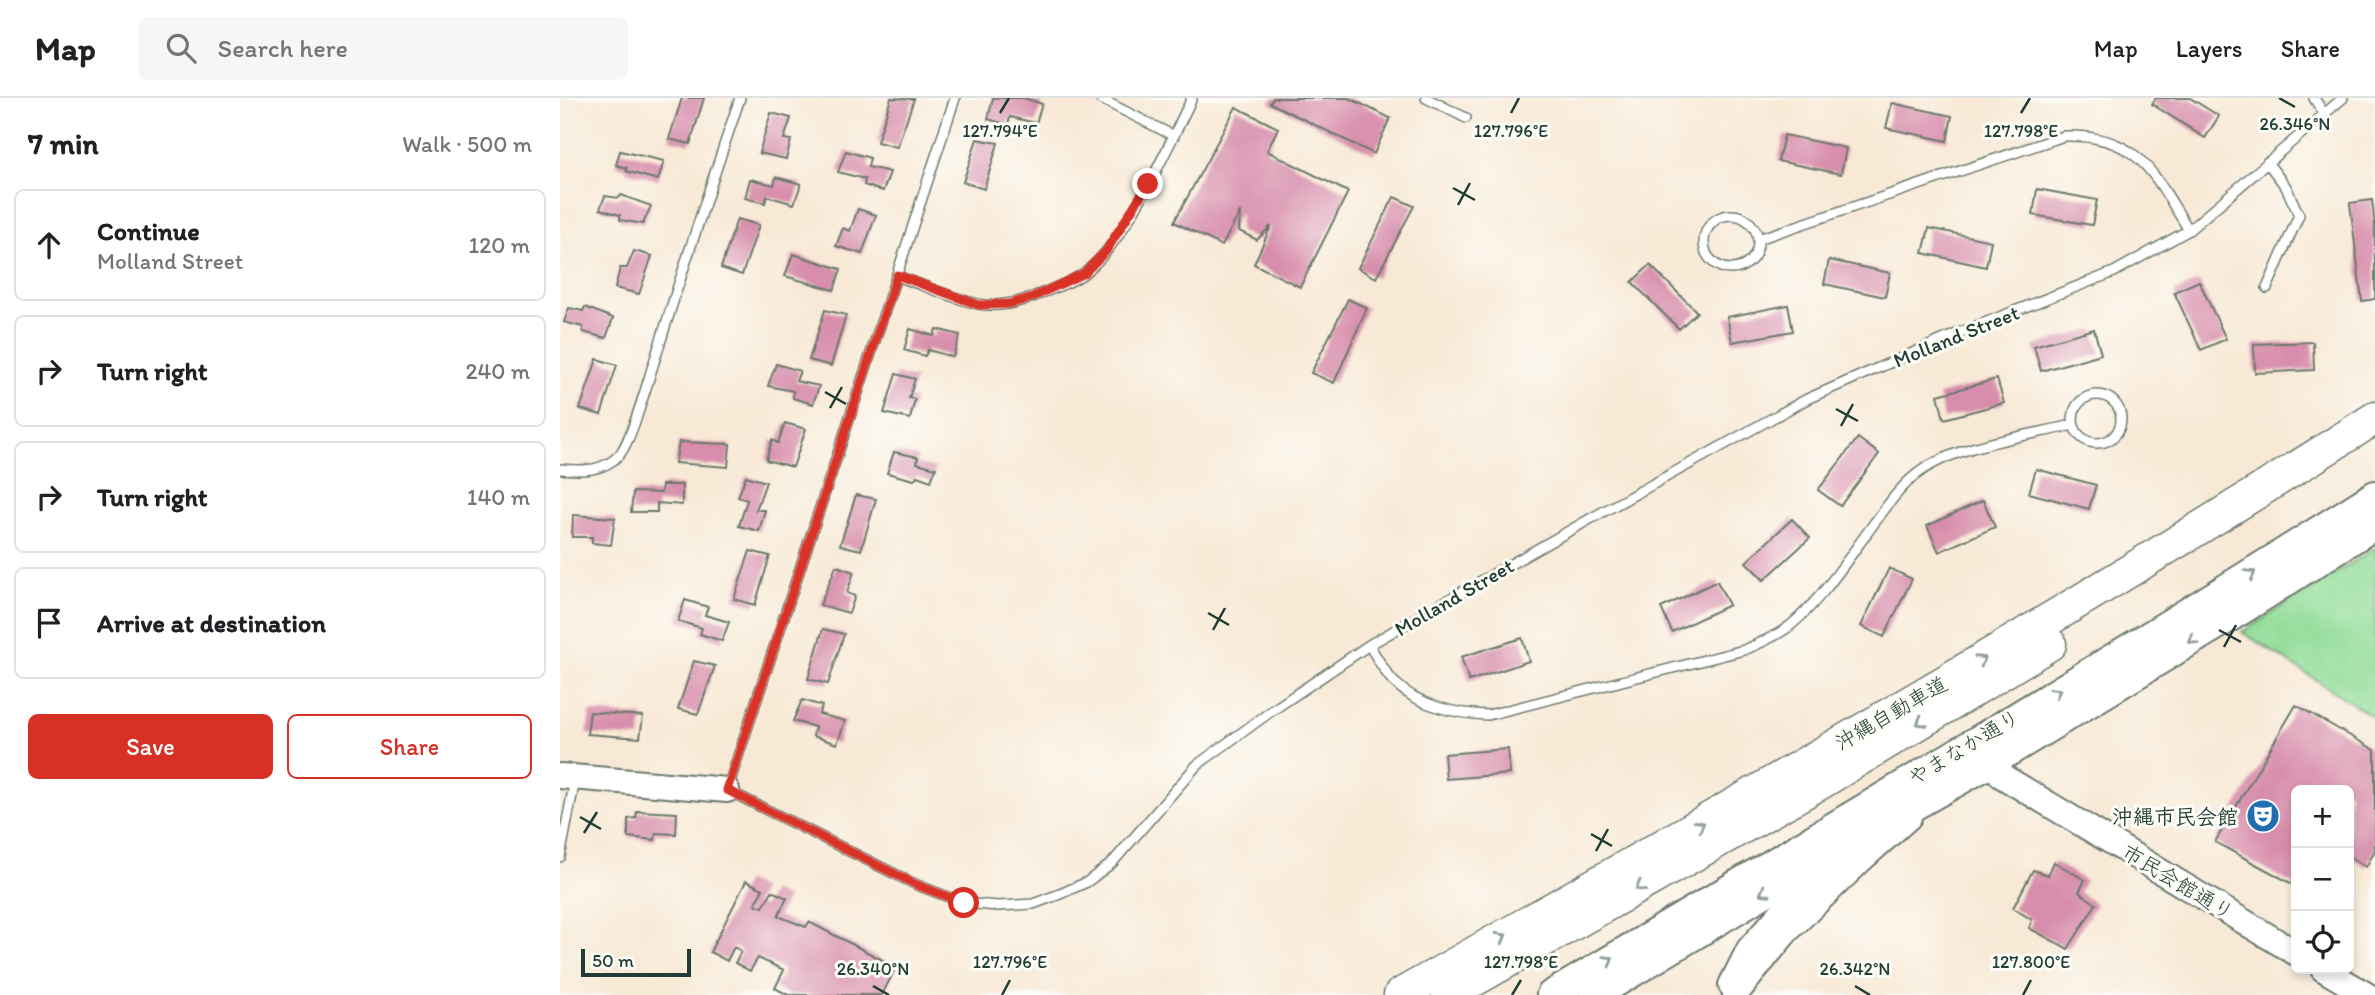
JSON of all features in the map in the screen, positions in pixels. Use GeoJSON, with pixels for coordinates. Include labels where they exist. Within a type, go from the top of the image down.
{"type":"FeatureCollection","features":[{"type":"Feature","properties":{"kind":"highway","name":"沖縄自動車道"},"geometry":{"type":"LineString","coordinates":[[1400,995],[1671,842],[1978,662],[2375,418]]}},
{"type":"Feature","properties":{"kind":"highway","name":"沖縄自動車道"},"geometry":{"type":"LineString","coordinates":[[1448,995],[1822,782],[2375,442]]}},
{"type":"Feature","properties":{"kind":"main road","name":"やまなか通り"},"geometry":{"type":"LineString","coordinates":[[1551,995],[2229,588],[2375,495]]}},
{"type":"Feature","properties":{"kind":"main road","name":"やまなか通り"},"geometry":{"type":"LineString","coordinates":[[1595,995],[1721,918],[1992,762],[2241,611],[2375,525]]}},
{"type":"Feature","properties":{"kind":"street","name":"市民会館通り"},"geometry":{"type":"LineString","coordinates":[[1992,762],[2002,776],[2291,950]]}},
{"type":"Feature","properties":{"kind":"street","name":"Molland Street"},"geometry":{"type":"LineString","coordinates":[[568,777],[727,790]]}},
{"type":"Feature","properties":{"kind":"street"},"geometry":{"type":"LineString","coordinates":[[1735,995],[1851,844],[1869,805]]}},
{"type":"Feature","properties":{"kind":"street"},"geometry":{"type":"LineString","coordinates":[[1764,869],[1792,859],[1831,835],[1851,844]]}},
{"type":"Feature","properties":{"kind":"street"},"geometry":{"type":"LineString","coordinates":[[1726,995],[1749,948],[1851,844]]}},
{"type":"Feature","properties":{"kind":"street"},"geometry":{"type":"LineString","coordinates":[[1721,918],[1738,919],[1747,926],[1749,948]]}},
{"type":"Feature","properties":{"kind":"street"},"geometry":{"type":"LineString","coordinates":[[2331,974],[2367,995]]}},
{"type":"Feature","properties":{"kind":"lane"},"geometry":{"type":"LineString","coordinates":[[560,469],[593,470],[608,465],[621,453],[640,405],[740,98]]}},
{"type":"Feature","properties":{"kind":"lane"},"geometry":{"type":"LineString","coordinates":[[727,790],[955,98]]}},
{"type":"Feature","properties":{"kind":"lane"},"geometry":{"type":"LineString","coordinates":[[1099,98],[1174,136]]}},
{"type":"Feature","properties":{"kind":"lane"},"geometry":{"type":"LineString","coordinates":[[897,275],[979,305],[1009,304],[1031,298],[1084,273],[1106,251],[1148,184],[1192,98]]}},
{"type":"Feature","properties":{"kind":"lane"},"geometry":{"type":"LineString","coordinates":[[1426,98],[1466,118]]}},
{"type":"Feature","properties":{"kind":"lane"},"geometry":{"type":"LineString","coordinates":[[2314,98],[2324,114]]}},
{"type":"Feature","properties":{"kind":"lane","name":"Molland Street"},"geometry":{"type":"LineString","coordinates":[[727,790],[917,885],[964,903],[1033,905],[1087,882],[1112,863],[1197,765],[1369,645],[1807,399],[1956,334],[2114,272],[2189,230],[2343,98]]}},
{"type":"Feature","properties":{"kind":"lane"},"geometry":{"type":"LineString","coordinates":[[1758,239],[2051,140],[2074,136],[2102,139],[2136,154],[2147,166],[2189,230]]}},
{"type":"Feature","properties":{"kind":"lane"},"geometry":{"type":"LineString","coordinates":[[2267,162],[2286,187],[2299,215],[2267,288]]}},
{"type":"Feature","properties":{"kind":"lane"},"geometry":{"type":"LineString","coordinates":[[1724,216],[1745,219],[1753,226],[1758,239],[1753,258],[1738,268],[1719,266],[1710,260],[1704,240],[1708,228],[1715,220],[1724,216]]}},
{"type":"Feature","properties":{"kind":"lane"},"geometry":{"type":"LineString","coordinates":[[2102,395],[2111,399],[2120,410],[2122,420],[2119,431],[2110,440],[2100,443],[2081,438],[2073,425],[2074,411],[2084,398],[2102,395]]}},
{"type":"Feature","properties":{"kind":"lane"},"geometry":{"type":"LineString","coordinates":[[1369,645],[1393,682],[1412,696],[1463,714],[1488,715],[1744,650],[1773,638],[1815,602],[1897,494],[1916,475],[1961,452],[2073,425]]}},
{"type":"Feature","properties":{"kind":"lane"},"geometry":{"type":"LineString","coordinates":[[560,857],[568,777]]}},
{"type":"Feature","properties":{"kind":"green space"},"geometry":{"type":"Polygon","coordinates":[[[2375,548],[2375,718],[2242,632],[2375,548]]]}},
{"type":"Feature","properties":{"kind":"building"},"geometry":{"type":"Polygon","coordinates":[[[682,98],[704,98],[690,144],[669,139],[682,98]]]}},
{"type":"Feature","properties":{"kind":"building"},"geometry":{"type":"Polygon","coordinates":[[[891,98],[914,99],[897,147],[877,142],[891,98]]]}},
{"type":"Feature","properties":{"kind":"building"},"geometry":{"type":"Polygon","coordinates":[[[993,98],[1024,98],[1042,104],[1036,123],[1010,117],[1008,125],[988,119],[993,98]]]}},
{"type":"Feature","properties":{"kind":"building"},"geometry":{"type":"Polygon","coordinates":[[[1273,98],[1349,98],[1390,118],[1374,154],[1270,103],[1273,98]]]}},
{"type":"Feature","properties":{"kind":"building"},"geometry":{"type":"Polygon","coordinates":[[[2156,98],[2190,98],[2219,116],[2205,138],[2152,104],[2156,98]]]}},
{"type":"Feature","properties":{"kind":"building"},"geometry":{"type":"Polygon","coordinates":[[[1892,103],[1952,116],[1947,141],[1886,128],[1892,103]]]}},
{"type":"Feature","properties":{"kind":"building"},"geometry":{"type":"Polygon","coordinates":[[[1236,107],[1278,128],[1267,151],[1348,192],[1300,287],[1254,264],[1271,226],[1257,240],[1239,231],[1240,212],[1222,246],[1174,222],[1236,107]]]}},
{"type":"Feature","properties":{"kind":"building"},"geometry":{"type":"Polygon","coordinates":[[[771,113],[791,118],[784,139],[791,140],[786,159],[759,153],[771,113]]]}},
{"type":"Feature","properties":{"kind":"building"},"geometry":{"type":"Polygon","coordinates":[[[1784,135],[1846,148],[1841,174],[1778,161],[1784,135]]]}},
{"type":"Feature","properties":{"kind":"building"},"geometry":{"type":"Polygon","coordinates":[[[977,139],[998,143],[984,189],[963,182],[977,139]]]}},
{"type":"Feature","properties":{"kind":"building"},"geometry":{"type":"Polygon","coordinates":[[[620,151],[664,161],[658,180],[626,171],[627,168],[616,165],[620,151]]]}},
{"type":"Feature","properties":{"kind":"building"},"geometry":{"type":"Polygon","coordinates":[[[846,151],[870,158],[868,167],[890,172],[883,191],[864,185],[865,179],[838,172],[846,151]]]}},
{"type":"Feature","properties":{"kind":"building"},"geometry":{"type":"Polygon","coordinates":[[[776,177],[801,184],[794,204],[767,196],[765,203],[745,198],[750,179],[774,185],[776,177]]]}},
{"type":"Feature","properties":{"kind":"building"},"geometry":{"type":"Polygon","coordinates":[[[2037,189],[2097,200],[2092,225],[2033,215],[2037,189]]]}},
{"type":"Feature","properties":{"kind":"building"},"geometry":{"type":"Polygon","coordinates":[[[621,195],[651,206],[643,224],[620,220],[620,215],[600,209],[605,196],[619,198],[621,195]]]}},
{"type":"Feature","properties":{"kind":"building"},"geometry":{"type":"Polygon","coordinates":[[[1394,197],[1414,206],[1376,278],[1358,268],[1394,197]]]}},
{"type":"Feature","properties":{"kind":"building"},"geometry":{"type":"Polygon","coordinates":[[[2372,200],[2375,225],[2375,299],[2362,301],[2350,203],[2372,200]]]}},
{"type":"Feature","properties":{"kind":"building"},"geometry":{"type":"Polygon","coordinates":[[[858,209],[876,215],[862,254],[836,246],[843,228],[850,231],[858,209]]]}},
{"type":"Feature","properties":{"kind":"building"},"geometry":{"type":"Polygon","coordinates":[[[737,219],[759,225],[742,275],[721,268],[737,219]]]}},
{"type":"Feature","properties":{"kind":"building"},"geometry":{"type":"Polygon","coordinates":[[[1929,228],[1991,241],[1986,267],[1923,253],[1929,228]]]}},
{"type":"Feature","properties":{"kind":"building"},"geometry":{"type":"Polygon","coordinates":[[[634,251],[652,256],[639,294],[615,288],[620,268],[627,268],[634,251]]]}},
{"type":"Feature","properties":{"kind":"building"},"geometry":{"type":"Polygon","coordinates":[[[793,254],[841,269],[834,290],[785,276],[793,254]]]}},
{"type":"Feature","properties":{"kind":"building"},"geometry":{"type":"Polygon","coordinates":[[[1829,260],[1890,273],[1885,297],[1824,284],[1829,260]]]}},
{"type":"Feature","properties":{"kind":"building"},"geometry":{"type":"Polygon","coordinates":[[[1650,265],[1697,312],[1679,329],[1632,282],[1650,265]]]}},
{"type":"Feature","properties":{"kind":"building"},"geometry":{"type":"Polygon","coordinates":[[[2199,281],[2226,339],[2201,350],[2174,292],[2199,281]]]}},
{"type":"Feature","properties":{"kind":"building"},"geometry":{"type":"Polygon","coordinates":[[[1348,299],[1367,308],[1334,383],[1311,373],[1348,299]]]}},
{"type":"Feature","properties":{"kind":"building"},"geometry":{"type":"Polygon","coordinates":[[[1788,305],[1793,331],[1732,342],[1727,317],[1788,305]]]}},
{"type":"Feature","properties":{"kind":"building"},"geometry":{"type":"Polygon","coordinates":[[[585,307],[613,318],[606,338],[583,332],[583,327],[564,322],[569,308],[583,311],[585,307]]]}},
{"type":"Feature","properties":{"kind":"building"},"geometry":{"type":"Polygon","coordinates":[[[825,310],[846,315],[831,366],[809,360],[825,310]]]}},
{"type":"Feature","properties":{"kind":"building"},"geometry":{"type":"Polygon","coordinates":[[[910,329],[934,336],[936,329],[960,335],[953,357],[928,350],[925,356],[904,350],[910,329]]]}},
{"type":"Feature","properties":{"kind":"building"},"geometry":{"type":"Polygon","coordinates":[[[2094,329],[2101,354],[2041,371],[2034,346],[2094,329]]]}},
{"type":"Feature","properties":{"kind":"building"},"geometry":{"type":"Polygon","coordinates":[[[2313,342],[2314,370],[2255,373],[2254,344],[2313,342]]]}},
{"type":"Feature","properties":{"kind":"building"},"geometry":{"type":"Polygon","coordinates":[[[597,359],[617,365],[601,415],[580,409],[597,359]]]}},
{"type":"Feature","properties":{"kind":"building"},"geometry":{"type":"Polygon","coordinates":[[[776,364],[800,371],[796,381],[819,386],[813,404],[793,398],[793,391],[768,386],[776,364]]]}},
{"type":"Feature","properties":{"kind":"building"},"geometry":{"type":"Polygon","coordinates":[[[896,374],[915,379],[909,398],[915,399],[910,419],[884,413],[896,374]]]}},
{"type":"Feature","properties":{"kind":"building"},"geometry":{"type":"Polygon","coordinates":[[[1997,379],[2004,403],[1944,419],[1938,395],[1997,379]]]}},
{"type":"Feature","properties":{"kind":"building"},"geometry":{"type":"Polygon","coordinates":[[[785,423],[806,429],[793,467],[766,460],[772,440],[778,443],[785,423]]]}},
{"type":"Feature","properties":{"kind":"building"},"geometry":{"type":"Polygon","coordinates":[[[1858,438],[1879,454],[1840,506],[1818,490],[1858,438]]]}},
{"type":"Feature","properties":{"kind":"building"},"geometry":{"type":"Polygon","coordinates":[[[679,442],[730,444],[728,467],[675,463],[679,442]]]}},
{"type":"Feature","properties":{"kind":"building"},"geometry":{"type":"Polygon","coordinates":[[[894,452],[918,457],[917,463],[936,468],[931,481],[917,476],[914,480],[887,473],[894,452]]]}},
{"type":"Feature","properties":{"kind":"building"},"geometry":{"type":"Polygon","coordinates":[[[2036,469],[2096,485],[2089,509],[2029,493],[2036,469]]]}},
{"type":"Feature","properties":{"kind":"building"},"geometry":{"type":"Polygon","coordinates":[[[746,476],[766,482],[756,510],[765,510],[759,531],[739,526],[747,500],[738,497],[746,476]]]}},
{"type":"Feature","properties":{"kind":"building"},"geometry":{"type":"Polygon","coordinates":[[[662,485],[682,485],[682,505],[657,503],[657,512],[631,512],[633,492],[661,493],[662,485]]]}},
{"type":"Feature","properties":{"kind":"building"},"geometry":{"type":"Polygon","coordinates":[[[856,495],[876,499],[861,550],[840,545],[856,495]]]}},
{"type":"Feature","properties":{"kind":"building"},"geometry":{"type":"Polygon","coordinates":[[[1983,500],[1995,527],[1939,552],[1927,526],[1983,500]]]}},
{"type":"Feature","properties":{"kind":"building"},"geometry":{"type":"Polygon","coordinates":[[[573,515],[615,518],[611,545],[592,543],[592,537],[572,537],[573,515]]]}},
{"type":"Feature","properties":{"kind":"building"},"geometry":{"type":"Polygon","coordinates":[[[1792,519],[1810,538],[1764,580],[1746,562],[1792,519]]]}},
{"type":"Feature","properties":{"kind":"building"},"geometry":{"type":"Polygon","coordinates":[[[750,551],[770,556],[755,605],[734,599],[750,551]]]}},
{"type":"Feature","properties":{"kind":"building"},"geometry":{"type":"Polygon","coordinates":[[[836,566],[854,572],[847,593],[855,596],[849,613],[820,605],[836,566]]]}},
{"type":"Feature","properties":{"kind":"building"},"geometry":{"type":"Polygon","coordinates":[[[1889,568],[1912,579],[1884,637],[1861,626],[1889,568]]]}},
{"type":"Feature","properties":{"kind":"building"},"geometry":{"type":"Polygon","coordinates":[[[1717,581],[1729,605],[1672,632],[1661,608],[1717,581]]]}},
{"type":"Feature","properties":{"kind":"building"},"geometry":{"type":"Polygon","coordinates":[[[685,600],[708,607],[705,615],[729,622],[722,641],[700,634],[702,628],[678,621],[685,600]]]}},
{"type":"Feature","properties":{"kind":"building"},"geometry":{"type":"Polygon","coordinates":[[[823,629],[844,634],[828,684],[808,679],[823,629]]]}},
{"type":"Feature","properties":{"kind":"building"},"geometry":{"type":"Polygon","coordinates":[[[1522,638],[1529,661],[1469,681],[1461,657],[1522,638]]]}},
{"type":"Feature","properties":{"kind":"building"},"geometry":{"type":"Polygon","coordinates":[[[694,661],[715,666],[698,714],[678,709],[694,661]]]}},
{"type":"Feature","properties":{"kind":"building"},"geometry":{"type":"Polygon","coordinates":[[[802,700],[822,706],[819,714],[845,721],[837,744],[813,736],[815,727],[793,721],[802,700]]]}},
{"type":"Feature","properties":{"kind":"building","name":"沖縄市民会館"},"geometry":{"type":"Polygon","coordinates":[[[2296,705],[2375,750],[2375,850],[2366,867],[2354,859],[2354,785],[2291,785],[2291,883],[2215,842],[2296,705]]]}},
{"type":"Feature","properties":{"kind":"building"},"geometry":{"type":"Polygon","coordinates":[[[590,712],[643,716],[640,738],[587,734],[590,712]]]}},
{"type":"Feature","properties":{"kind":"building"},"geometry":{"type":"Polygon","coordinates":[[[1508,749],[1510,774],[1446,779],[1444,754],[1508,749]]]}},
{"type":"Feature","properties":{"kind":"building"},"geometry":{"type":"Polygon","coordinates":[[[637,811],[677,813],[676,834],[656,833],[655,840],[628,837],[628,819],[636,818],[637,811]]]}},
{"type":"Feature","properties":{"kind":"building"},"geometry":{"type":"Polygon","coordinates":[[[2054,862],[2085,880],[2079,892],[2096,904],[2068,949],[2029,928],[2032,920],[2013,908],[2033,870],[2048,875],[2054,862]]]}},
{"type":"Feature","properties":{"kind":"building"},"geometry":{"type":"Polygon","coordinates":[[[746,881],[763,889],[755,904],[763,907],[772,891],[787,898],[778,916],[806,927],[809,922],[896,967],[882,995],[788,995],[775,988],[784,970],[758,958],[750,971],[735,963],[741,951],[734,947],[727,961],[710,952],[746,881]]]}},
{"type":"Feature","properties":{"kind":"place","name":"沖縄市民会館"},"geometry":{"type":"Point","coordinates":[2263,816]}},
{"type":"Feature","properties":{"kind":"route"},"geometry":{"type":"LineString","coordinates":[[964,903],[917,885],[727,790],[897,275],[979,305],[1009,304],[1031,298],[1084,273],[1106,251],[1148,184]]}}]}
